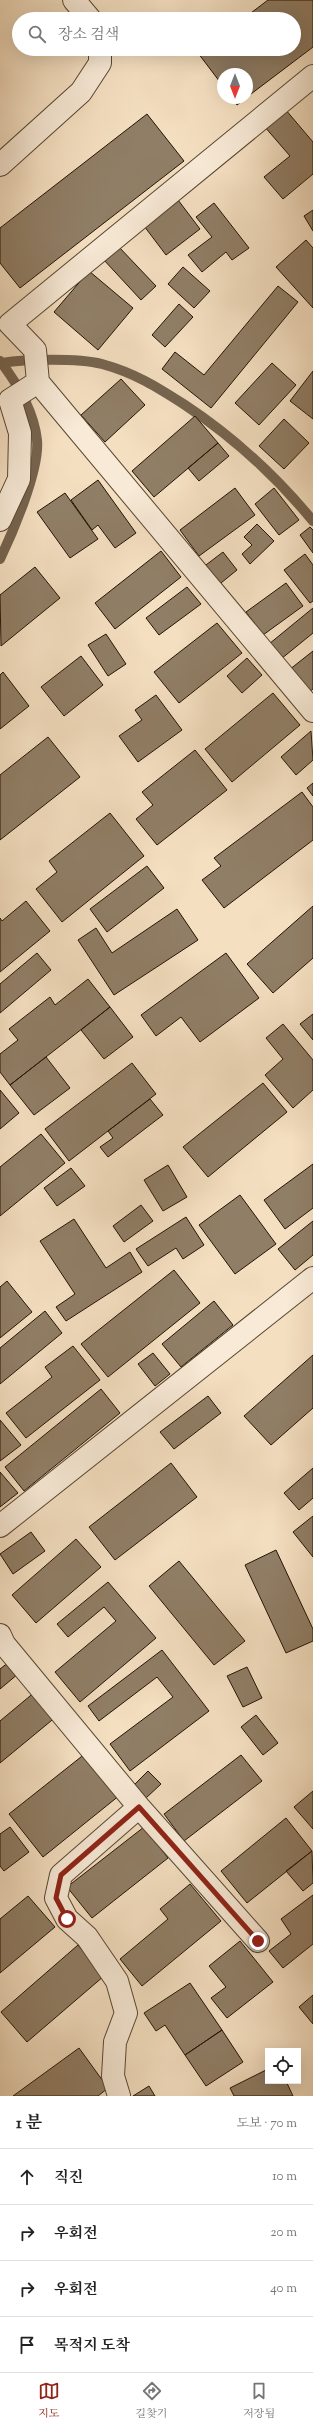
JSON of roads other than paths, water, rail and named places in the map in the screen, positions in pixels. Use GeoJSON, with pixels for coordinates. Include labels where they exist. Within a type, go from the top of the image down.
{"type":"FeatureCollection","features":[{"type":"Feature","properties":{"kind":"street"},"geometry":{"type":"LineString","coordinates":[[74,0],[84,12]]}},
{"type":"Feature","properties":{"kind":"street"},"geometry":{"type":"LineString","coordinates":[[0,165],[81,92],[100,63],[100,56]]}},
{"type":"Feature","properties":{"kind":"street"},"geometry":{"type":"LineString","coordinates":[[313,76],[5,318],[30,378],[313,711]]}},
{"type":"Feature","properties":{"kind":"street"},"geometry":{"type":"LineString","coordinates":[[0,520],[19,479],[20,433],[30,378]]}},
{"type":"Feature","properties":{"kind":"street"},"geometry":{"type":"LineString","coordinates":[[0,1526],[313,1278]]}},
{"type":"Feature","properties":{"kind":"street"},"geometry":{"type":"LineString","coordinates":[[0,1635],[4,1644],[139,1807],[258,1941]]}},
{"type":"Feature","properties":{"kind":"street"},"geometry":{"type":"LineString","coordinates":[[119,2096],[113,2076],[115,2042],[126,2013],[117,1981],[87,1937],[67,1919],[56,1898],[61,1875],[139,1807]]}},
{"type":"Feature","properties":{"kind":"waterway"},"geometry":{"type":"LineString","coordinates":[[2,363],[52,360],[92,362],[114,368],[145,381],[185,405],[221,431],[254,458],[299,504],[313,521]]}},
{"type":"Feature","properties":{"kind":"waterway"},"geometry":{"type":"LineString","coordinates":[[0,361],[24,398],[32,419],[37,440],[37,452],[30,483],[12,533],[0,559]]}}]}
